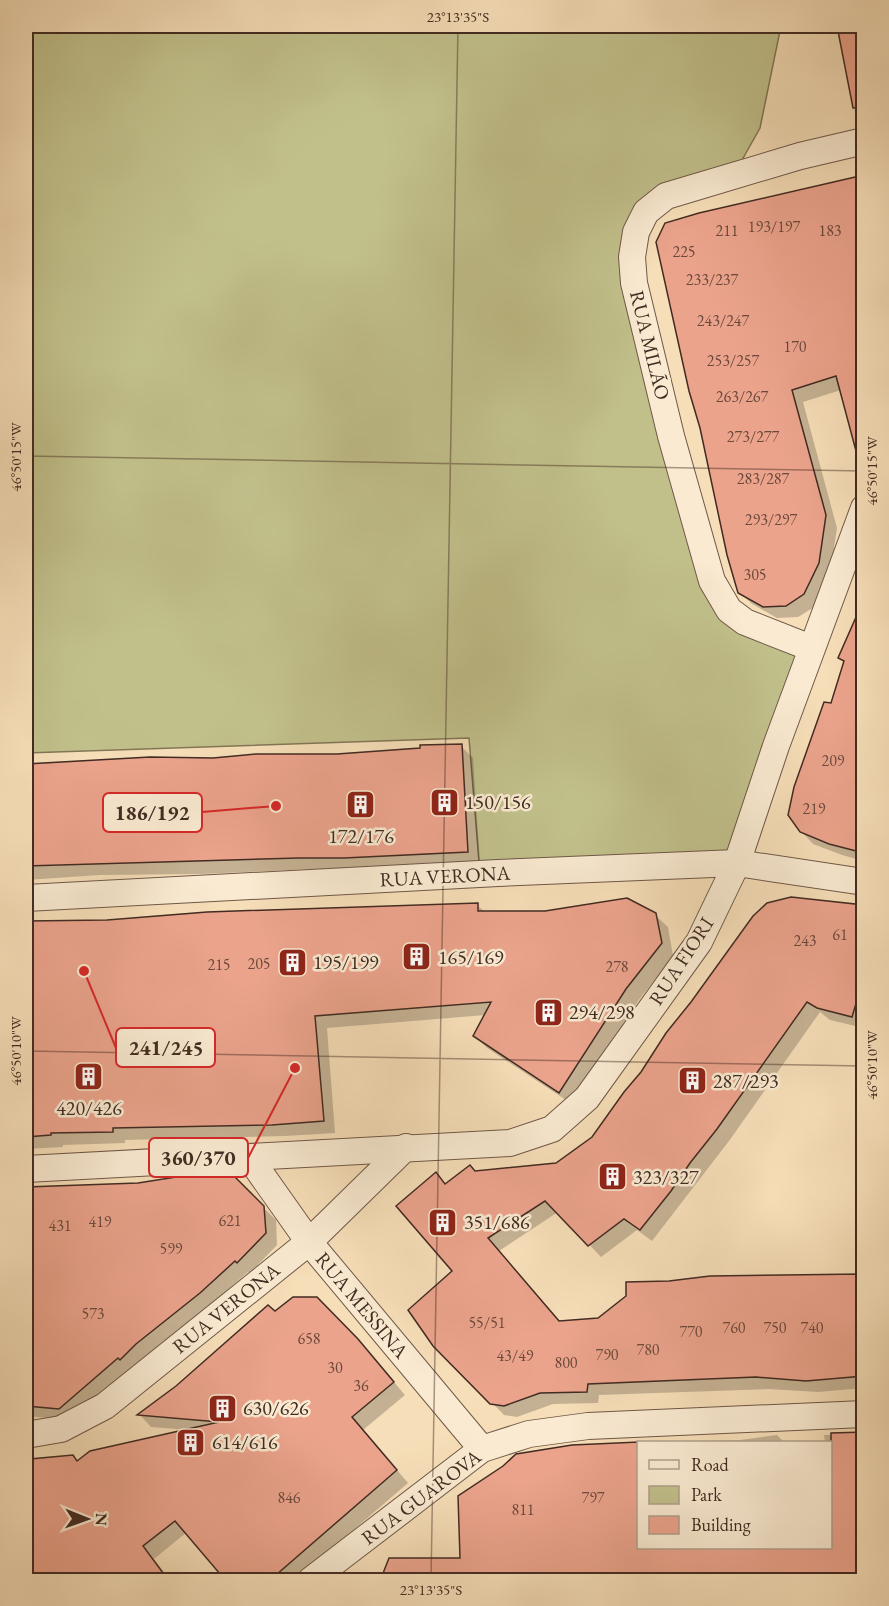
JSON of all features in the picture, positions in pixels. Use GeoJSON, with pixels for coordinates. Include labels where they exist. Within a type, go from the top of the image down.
{"type":"FeatureCollection","features":[{"type":"Feature","properties":{"kind":"street","name":"RUA MILÃO"},"geometry":{"type":"LineString","coordinates":[[811,648],[745,622],[729,610],[712,581],[671,436],[634,283],[632,257],[636,232],[646,212],[666,196],[800,156],[864,141]]}},
{"type":"Feature","properties":{"kind":"street","name":"RUA FIORI"},"geometry":{"type":"LineString","coordinates":[[26,1169],[510,1143],[552,1129],[587,1098],[699,942],[737,864],[811,648],[864,508]]}},
{"type":"Feature","properties":{"kind":"street","name":"RUA VERONA"},"geometry":{"type":"LineString","coordinates":[[26,898],[498,873],[737,864],[864,882]]}},
{"type":"Feature","properties":{"kind":"street","name":"RUA VERONA"},"geometry":{"type":"LineString","coordinates":[[26,1435],[61,1429],[105,1406],[309,1242],[406,1148]]}},
{"type":"Feature","properties":{"kind":"street","name":"RUA MESSINA"},"geometry":{"type":"LineString","coordinates":[[249,1157],[309,1242],[482,1449]]}},
{"type":"Feature","properties":{"kind":"street","name":"RUA GUAROVA"},"geometry":{"type":"LineString","coordinates":[[311,1581],[482,1449],[529,1434],[588,1426],[864,1414]]}},
{"type":"Feature","properties":{"kind":"street"},"geometry":{"type":"LineString","coordinates":[[346,1581],[350,1551]]}},
{"type":"Feature","properties":{"kind":"green space"},"geometry":{"type":"Polygon","coordinates":[[[26,26],[781,26],[760,128],[733,176],[646,212],[634,283],[712,581],[763,630],[811,648],[737,863],[480,874],[469,738],[26,753],[26,26]]]}},
{"type":"Feature","properties":{"kind":"building"},"geometry":{"type":"Polygon","coordinates":[[[837,26],[864,26],[864,107],[853,108],[837,26]]]}},
{"type":"Feature","properties":{"kind":"building"},"geometry":{"type":"Polygon","coordinates":[[[864,175],[864,450],[856,451],[836,376],[792,390],[826,515],[819,563],[804,594],[786,606],[763,607],[738,593],[727,555],[656,242],[665,223],[864,175]]]}},
{"type":"Feature","properties":{"kind":"building"},"geometry":{"type":"Polygon","coordinates":[[[864,599],[864,853],[829,844],[800,832],[788,815],[794,787],[824,702],[831,703],[844,661],[838,658],[864,599]]]}},
{"type":"Feature","properties":{"kind":"building"},"geometry":{"type":"Polygon","coordinates":[[[462,744],[468,852],[344,858],[26,866],[26,764],[150,757],[213,758],[256,754],[337,754],[420,748],[420,745],[462,744]]]}},
{"type":"Feature","properties":{"kind":"building"},"geometry":{"type":"Polygon","coordinates":[[[791,897],[864,905],[864,977],[852,1017],[817,1008],[807,1002],[717,1129],[640,1230],[624,1219],[588,1246],[545,1201],[488,1238],[559,1321],[598,1318],[626,1296],[626,1282],[669,1281],[710,1276],[864,1274],[864,1376],[806,1381],[756,1377],[588,1384],[587,1392],[540,1393],[504,1406],[490,1404],[433,1346],[408,1310],[452,1271],[396,1206],[436,1172],[445,1184],[470,1165],[475,1171],[556,1163],[592,1137],[753,916],[767,903],[791,897]]]}},
{"type":"Feature","properties":{"kind":"building"},"geometry":{"type":"Polygon","coordinates":[[[627,898],[656,913],[662,943],[626,989],[559,1093],[473,1036],[491,1002],[315,1016],[324,1121],[272,1125],[113,1128],[113,1132],[51,1133],[51,1135],[26,1137],[26,921],[107,920],[207,912],[478,903],[478,911],[545,911],[627,898]]]}},
{"type":"Feature","properties":{"kind":"building"},"geometry":{"type":"Polygon","coordinates":[[[231,1173],[264,1206],[266,1233],[237,1263],[235,1261],[200,1293],[136,1344],[120,1360],[118,1358],[59,1409],[26,1406],[26,1187],[138,1183],[189,1175],[231,1173]]]}},
{"type":"Feature","properties":{"kind":"building"},"geometry":{"type":"Polygon","coordinates":[[[293,1297],[317,1297],[358,1339],[394,1382],[352,1417],[397,1470],[269,1581],[226,1581],[175,1521],[143,1546],[169,1581],[28,1581],[30,1459],[73,1455],[77,1461],[90,1451],[219,1422],[137,1415],[176,1386],[268,1305],[275,1311],[293,1297]]]}},
{"type":"Feature","properties":{"kind":"building"},"geometry":{"type":"Polygon","coordinates":[[[864,1432],[864,1581],[380,1581],[389,1558],[460,1558],[458,1496],[503,1466],[516,1454],[572,1445],[637,1442],[637,1549],[832,1549],[831,1433],[864,1432]]]}},
{"type":"Feature","properties":{"kind":"place","name":"150/156"},"geometry":{"type":"Point","coordinates":[444,802]}},
{"type":"Feature","properties":{"kind":"place","name":"172/176"},"geometry":{"type":"Point","coordinates":[361,805]}},
{"type":"Feature","properties":{"kind":"place","name":"186/192"},"geometry":{"type":"Point","coordinates":[276,806]}},
{"type":"Feature","properties":{"kind":"place","name":"165/169"},"geometry":{"type":"Point","coordinates":[417,957]}},
{"type":"Feature","properties":{"kind":"place","name":"195/199"},"geometry":{"type":"Point","coordinates":[292,962]}},
{"type":"Feature","properties":{"kind":"place","name":"241/245"},"geometry":{"type":"Point","coordinates":[84,971]}},
{"type":"Feature","properties":{"kind":"place","name":"294/298"},"geometry":{"type":"Point","coordinates":[548,1012]}},
{"type":"Feature","properties":{"kind":"place","name":"360/370"},"geometry":{"type":"Point","coordinates":[295,1068]}},
{"type":"Feature","properties":{"kind":"place","name":"420/426"},"geometry":{"type":"Point","coordinates":[89,1077]}},
{"type":"Feature","properties":{"kind":"place","name":"287/293"},"geometry":{"type":"Point","coordinates":[692,1081]}},
{"type":"Feature","properties":{"kind":"place","name":"323/327"},"geometry":{"type":"Point","coordinates":[612,1177]}},
{"type":"Feature","properties":{"kind":"place","name":"351/686"},"geometry":{"type":"Point","coordinates":[443,1222]}},
{"type":"Feature","properties":{"kind":"place","name":"630/626"},"geometry":{"type":"Point","coordinates":[222,1408]}},
{"type":"Feature","properties":{"kind":"place","name":"614/616"},"geometry":{"type":"Point","coordinates":[191,1442]}}]}
